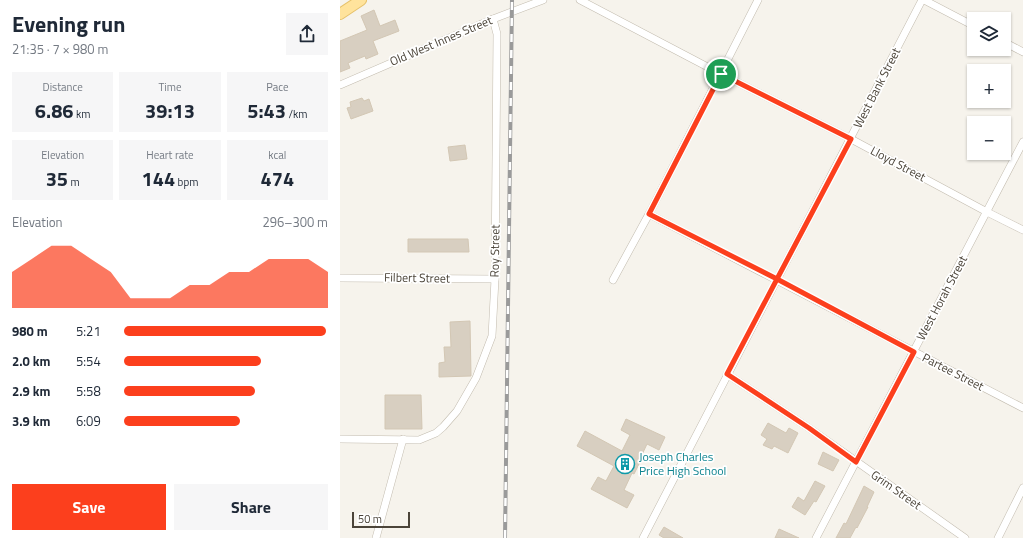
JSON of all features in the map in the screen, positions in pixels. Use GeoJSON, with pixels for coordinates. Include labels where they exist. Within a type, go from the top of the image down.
{"type":"FeatureCollection","features":[{"type":"Feature","properties":{"kind":"main road"},"geometry":{"type":"LineString","coordinates":[[340,14],[361,0]]}},
{"type":"Feature","properties":{"kind":"street","name":"Old West Innes Street"},"geometry":{"type":"LineString","coordinates":[[340,85],[493,19],[543,0]]}},
{"type":"Feature","properties":{"kind":"street","name":"Lloyd Street"},"geometry":{"type":"LineString","coordinates":[[580,0],[721,74],[851,139],[1023,230]]}},
{"type":"Feature","properties":{"kind":"street"},"geometry":{"type":"LineString","coordinates":[[613,280],[649,214],[758,0]]}},
{"type":"Feature","properties":{"kind":"street"},"geometry":{"type":"LineString","coordinates":[[923,0],[967,22]]}},
{"type":"Feature","properties":{"kind":"street","name":"West Bank Street"},"geometry":{"type":"LineString","coordinates":[[643,538],[727,374],[923,0]]}},
{"type":"Feature","properties":{"kind":"street","name":"Roy Street"},"geometry":{"type":"LineString","coordinates":[[340,439],[419,440],[436,433],[456,411],[476,378],[492,336],[495,279],[497,34],[493,19]]}},
{"type":"Feature","properties":{"kind":"street"},"geometry":{"type":"LineString","coordinates":[[1011,46],[1023,52]]}},
{"type":"Feature","properties":{"kind":"street","name":"West Horah Street"},"geometry":{"type":"LineString","coordinates":[[816,538],[1023,142]]}},
{"type":"Feature","properties":{"kind":"street","name":"Partee Street"},"geometry":{"type":"LineString","coordinates":[[649,214],[777,279],[1023,408]]}},
{"type":"Feature","properties":{"kind":"street","name":"Filbert Street"},"geometry":{"type":"LineString","coordinates":[[340,278],[495,279]]}},
{"type":"Feature","properties":{"kind":"street","name":"Grim Street"},"geometry":{"type":"LineString","coordinates":[[727,374],[809,428],[965,538]]}},
{"type":"Feature","properties":{"kind":"street"},"geometry":{"type":"LineString","coordinates":[[376,538],[403,439]]}},
{"type":"Feature","properties":{"kind":"street"},"geometry":{"type":"LineString","coordinates":[[998,538],[1023,488]]}},
{"type":"Feature","properties":{"kind":"building"},"geometry":{"type":"Polygon","coordinates":[[[374,10],[380,26],[395,20],[399,31],[373,41],[378,54],[366,59],[365,56],[348,63],[350,68],[340,72],[340,41],[367,30],[361,16],[374,10]]]}},
{"type":"Feature","properties":{"kind":"building"},"geometry":{"type":"Polygon","coordinates":[[[362,98],[364,101],[369,99],[373,111],[351,119],[347,108],[351,107],[350,102],[362,98]]]}},
{"type":"Feature","properties":{"kind":"building"},"geometry":{"type":"Polygon","coordinates":[[[465,145],[467,159],[450,161],[448,147],[465,145]]]}},
{"type":"Feature","properties":{"kind":"building"},"geometry":{"type":"Polygon","coordinates":[[[408,239],[468,239],[469,252],[408,252],[408,239]]]}},
{"type":"Feature","properties":{"kind":"building"},"geometry":{"type":"Polygon","coordinates":[[[470,321],[471,376],[439,377],[439,363],[445,362],[444,347],[451,347],[450,322],[470,321]]]}},
{"type":"Feature","properties":{"kind":"building"},"geometry":{"type":"Polygon","coordinates":[[[385,395],[421,395],[422,429],[385,429],[385,395]]]}},
{"type":"Feature","properties":{"kind":"building","name":"Joseph Charles Price High School"},"geometry":{"type":"Polygon","coordinates":[[[626,419],[665,437],[659,450],[647,444],[634,474],[632,473],[624,490],[634,495],[627,508],[591,489],[598,477],[606,481],[614,466],[577,446],[585,431],[622,451],[630,435],[621,430],[626,419]]]}},
{"type":"Feature","properties":{"kind":"building"},"geometry":{"type":"Polygon","coordinates":[[[768,423],[786,433],[789,428],[798,433],[788,453],[774,446],[772,449],[763,445],[767,439],[761,435],[768,423]]]}},
{"type":"Feature","properties":{"kind":"building"},"geometry":{"type":"Polygon","coordinates":[[[823,452],[839,460],[833,471],[818,464],[823,452]]]}},
{"type":"Feature","properties":{"kind":"building"},"geometry":{"type":"Polygon","coordinates":[[[815,481],[825,486],[816,502],[814,501],[805,515],[792,507],[798,497],[804,501],[815,481]]]}},
{"type":"Feature","properties":{"kind":"building"},"geometry":{"type":"Polygon","coordinates":[[[864,486],[874,492],[857,528],[856,527],[850,538],[836,538],[844,523],[846,524],[864,486]]]}},
{"type":"Feature","properties":{"kind":"building"},"geometry":{"type":"Polygon","coordinates":[[[664,527],[683,538],[664,538],[659,535],[664,527]]]}},
{"type":"Feature","properties":{"kind":"building"},"geometry":{"type":"Polygon","coordinates":[[[779,529],[799,538],[775,538],[779,529]]]}},
{"type":"Feature","properties":{"kind":"railway"},"geometry":{"type":"LineString","coordinates":[[505,538],[512,0]]}},
{"type":"Feature","properties":{"kind":"place","name":"Joseph Charles Price High School"},"geometry":{"type":"Point","coordinates":[625,464]}},
{"type":"Feature","properties":{"kind":"route"},"geometry":{"type":"LineString","coordinates":[[721,74],[649,214],[777,279],[727,374],[809,428],[856,462],[914,352],[777,279],[851,139],[721,74]]}}]}
